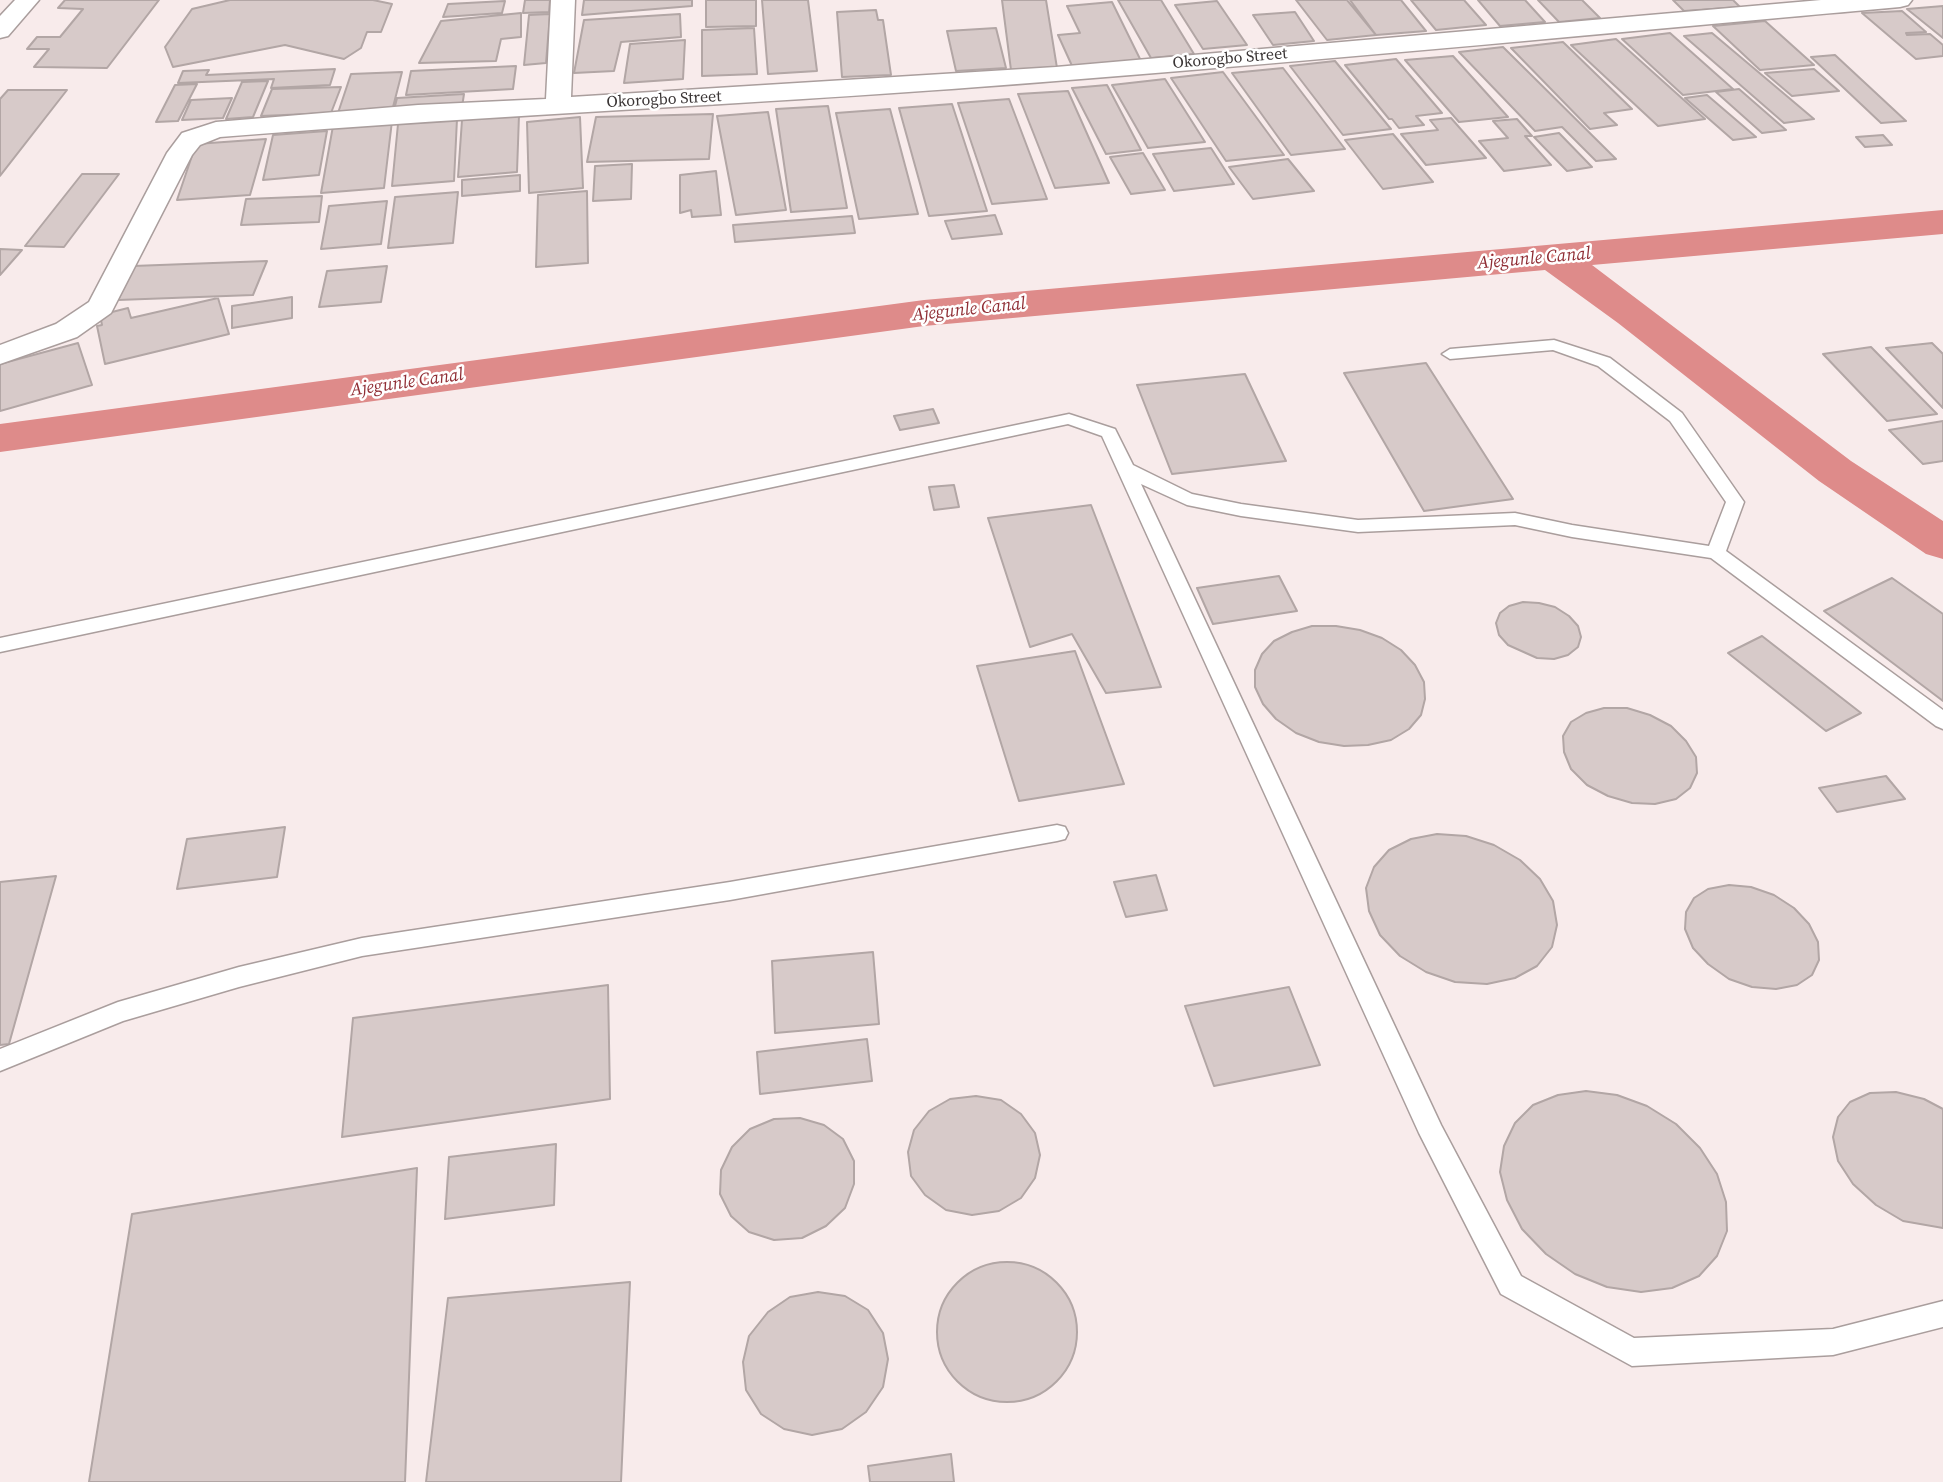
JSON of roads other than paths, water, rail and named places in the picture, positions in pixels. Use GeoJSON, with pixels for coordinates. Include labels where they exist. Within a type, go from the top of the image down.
{"type":"FeatureCollection","features":[{"type":"Feature","properties":{"kind":"street"},"geometry":{"type":"LineString","coordinates":[[0,31],[27,0]]}},
{"type":"Feature","properties":{"kind":"street"},"geometry":{"type":"LineString","coordinates":[[558,105],[563,0]]}},
{"type":"Feature","properties":{"kind":"street","name":"Okorogbo Street"},"geometry":{"type":"LineString","coordinates":[[0,355],[73,329],[89,320],[101,307],[180,153],[191,139],[216,130],[418,113],[760,96],[1056,74],[1900,0]]}},
{"type":"Feature","properties":{"kind":"lane"},"geometry":{"type":"LineString","coordinates":[[1450,354],[1555,345],[1604,362],[1676,417],[1735,502],[1716,553]]}},
{"type":"Feature","properties":{"kind":"lane"},"geometry":{"type":"LineString","coordinates":[[0,645],[656,507],[910,450],[1069,419],[1109,433],[1432,1133],[1511,1285],[1632,1352],[1833,1342],[1943,1314]]}},
{"type":"Feature","properties":{"kind":"lane"},"geometry":{"type":"LineString","coordinates":[[1126,469],[1187,499],[1241,510],[1358,526],[1515,519],[1572,531],[1716,553],[1943,721]]}},
{"type":"Feature","properties":{"kind":"lane"},"geometry":{"type":"LineString","coordinates":[[0,1060],[118,1012],[239,977],[362,947],[730,891],[1057,832]]}},
{"type":"Feature","properties":{"kind":"waterway","name":"Ajegunle Canal"},"geometry":{"type":"LineString","coordinates":[[0,438],[924,313],[1943,222]]}},
{"type":"Feature","properties":{"kind":"waterway"},"geometry":{"type":"LineString","coordinates":[[1554,257],[1633,314],[1835,471],[1943,543]]}}]}
